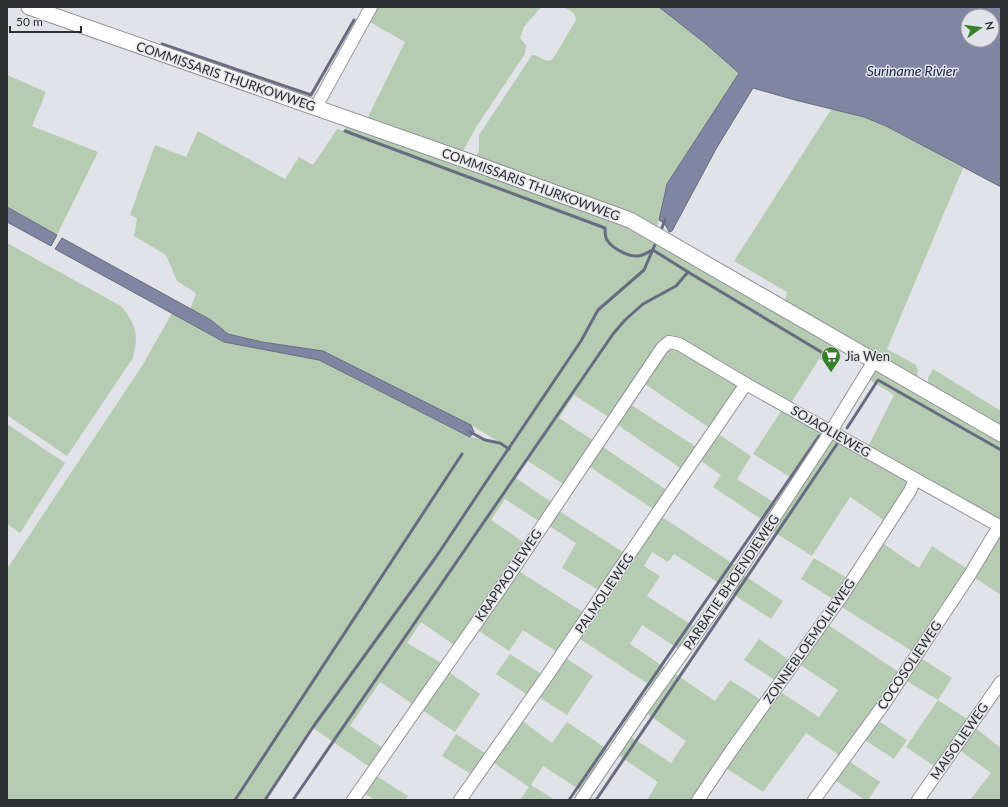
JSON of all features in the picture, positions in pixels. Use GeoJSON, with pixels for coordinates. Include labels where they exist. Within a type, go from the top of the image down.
{"type":"FeatureCollection","features":[{"type":"Feature","properties":{"kind":"main road","name":"COMMISSARIS THURKOWWEG"},"geometry":{"type":"LineString","coordinates":[[29,7],[316,107],[630,220],[1001,434]]}},
{"type":"Feature","properties":{"kind":"street"},"geometry":{"type":"LineString","coordinates":[[316,107],[371,7]]}},
{"type":"Feature","properties":{"kind":"street","name":"SOJAOLIEWEG"},"geometry":{"type":"LineString","coordinates":[[662,348],[669,342],[679,344],[746,384],[1000,526]]}},
{"type":"Feature","properties":{"kind":"street","name":"KRAPPAOLIEWEG"},"geometry":{"type":"LineString","coordinates":[[353,800],[498,592],[662,348]]}},
{"type":"Feature","properties":{"kind":"street","name":"PARBATIE BHOENDIEWEG"},"geometry":{"type":"LineString","coordinates":[[581,800],[644,707],[717,605],[831,431],[874,361]]}},
{"type":"Feature","properties":{"kind":"street","name":"PALMOLIEWEG"},"geometry":{"type":"LineString","coordinates":[[460,800],[560,658],[668,496],[746,384]]}},
{"type":"Feature","properties":{"kind":"street","name":"ZONNEBLOEMOLIEWEG"},"geometry":{"type":"LineString","coordinates":[[698,800],[842,596],[910,491],[916,479]]}},
{"type":"Feature","properties":{"kind":"street","name":"COCOSOLIEWEG"},"geometry":{"type":"LineString","coordinates":[[814,800],[899,682],[1000,526]]}},
{"type":"Feature","properties":{"kind":"street","name":"MAISOLIEWEG"},"geometry":{"type":"LineString","coordinates":[[918,800],[1001,682]]}},
{"type":"Feature","properties":{"kind":"green space"},"geometry":{"type":"Polygon","coordinates":[[[373,7],[541,7],[524,27],[520,38],[526,45],[525,54],[475,129],[461,155],[366,121],[405,42],[366,20],[373,7]]]}},
{"type":"Feature","properties":{"kind":"green space"},"geometry":{"type":"Polygon","coordinates":[[[564,7],[659,7],[706,44],[739,73],[667,184],[656,229],[475,159],[479,150],[479,135],[532,55],[545,60],[553,59],[576,20],[574,13],[564,7]]]}},
{"type":"Feature","properties":{"kind":"green space"},"geometry":{"type":"Polygon","coordinates":[[[7,75],[46,92],[32,126],[98,152],[57,235],[7,207],[7,75]]]}},
{"type":"Feature","properties":{"kind":"green space"},"geometry":{"type":"Polygon","coordinates":[[[832,108],[864,117],[886,126],[963,168],[887,349],[916,365],[918,370],[917,377],[914,378],[785,301],[787,292],[734,261],[832,108]]]}},
{"type":"Feature","properties":{"kind":"green space"},"geometry":{"type":"Polygon","coordinates":[[[345,122],[616,218],[834,344],[834,347],[826,363],[819,359],[790,405],[667,336],[610,418],[574,395],[559,418],[594,441],[565,485],[526,460],[514,477],[553,503],[540,522],[505,499],[491,520],[526,544],[457,647],[421,622],[407,643],[443,664],[414,705],[380,682],[350,726],[383,748],[371,768],[313,728],[265,800],[7,800],[7,569],[142,366],[172,313],[224,342],[319,360],[470,437],[499,442],[471,425],[323,351],[262,342],[228,334],[211,320],[190,310],[196,293],[177,281],[166,255],[134,236],[137,218],[130,215],[155,145],[186,157],[198,131],[285,179],[299,157],[313,165],[337,129],[345,131],[345,122]]]}},
{"type":"Feature","properties":{"kind":"green space"},"geometry":{"type":"Polygon","coordinates":[[[7,243],[121,306],[130,318],[135,330],[136,343],[133,358],[67,456],[7,415],[7,243]]]}},
{"type":"Feature","properties":{"kind":"green space"},"geometry":{"type":"Polygon","coordinates":[[[676,346],[738,386],[711,429],[642,382],[665,349],[676,346]]]}},
{"type":"Feature","properties":{"kind":"green space"},"geometry":{"type":"Polygon","coordinates":[[[933,369],[1001,411],[1001,429],[928,385],[928,378],[933,369]]]}},
{"type":"Feature","properties":{"kind":"green space"},"geometry":{"type":"Polygon","coordinates":[[[875,370],[1001,438],[1001,524],[867,449],[894,395],[868,379],[875,370]]]}},
{"type":"Feature","properties":{"kind":"green space"},"geometry":{"type":"Polygon","coordinates":[[[628,403],[698,448],[683,470],[615,423],[628,403]]]}},
{"type":"Feature","properties":{"kind":"green space"},"geometry":{"type":"Polygon","coordinates":[[[784,407],[821,429],[823,435],[795,480],[753,454],[784,407]]]}},
{"type":"Feature","properties":{"kind":"green space"},"geometry":{"type":"Polygon","coordinates":[[[7,424],[65,463],[20,533],[7,524],[7,424]]]}},
{"type":"Feature","properties":{"kind":"green space"},"geometry":{"type":"Polygon","coordinates":[[[717,433],[751,456],[737,479],[778,505],[767,523],[713,487],[721,475],[698,459],[717,433]]]}},
{"type":"Feature","properties":{"kind":"green space"},"geometry":{"type":"Polygon","coordinates":[[[833,438],[905,477],[909,483],[887,522],[850,497],[812,556],[772,531],[833,438]]]}},
{"type":"Feature","properties":{"kind":"green space"},"geometry":{"type":"Polygon","coordinates":[[[600,445],[668,491],[656,511],[587,465],[600,445]]]}},
{"type":"Feature","properties":{"kind":"green space"},"geometry":{"type":"Polygon","coordinates":[[[556,509],[626,554],[602,592],[562,568],[576,543],[546,524],[556,509]]]}},
{"type":"Feature","properties":{"kind":"green space"},"geometry":{"type":"Polygon","coordinates":[[[659,515],[738,567],[725,587],[674,554],[668,562],[652,552],[644,566],[660,576],[647,596],[695,627],[680,650],[642,625],[630,644],[667,669],[654,688],[577,637],[659,515]]]}},
{"type":"Feature","properties":{"kind":"green space"},"geometry":{"type":"Polygon","coordinates":[[[1001,532],[1001,595],[975,578],[973,574],[1001,532]]]}},
{"type":"Feature","properties":{"kind":"green space"},"geometry":{"type":"Polygon","coordinates":[[[881,542],[919,568],[932,546],[969,570],[915,653],[840,606],[881,542]]]}},
{"type":"Feature","properties":{"kind":"green space"},"geometry":{"type":"Polygon","coordinates":[[[814,558],[850,580],[836,601],[801,579],[814,558]]]}},
{"type":"Feature","properties":{"kind":"green space"},"geometry":{"type":"Polygon","coordinates":[[[517,570],[586,614],[560,654],[523,630],[509,651],[476,629],[517,570]]]}},
{"type":"Feature","properties":{"kind":"green space"},"geometry":{"type":"Polygon","coordinates":[[[742,574],[783,601],[771,619],[730,592],[742,574]]]}},
{"type":"Feature","properties":{"kind":"green space"},"geometry":{"type":"Polygon","coordinates":[[[827,624],[900,673],[842,757],[806,733],[763,792],[724,767],[779,691],[819,717],[838,690],[799,664],[827,624]]]}},
{"type":"Feature","properties":{"kind":"green space"},"geometry":{"type":"Polygon","coordinates":[[[759,639],[792,662],[778,682],[744,660],[759,639]]]}},
{"type":"Feature","properties":{"kind":"green space"},"geometry":{"type":"Polygon","coordinates":[[[510,654],[543,675],[529,696],[496,674],[510,654]]]}},
{"type":"Feature","properties":{"kind":"green space"},"geometry":{"type":"Polygon","coordinates":[[[564,657],[593,676],[567,715],[537,696],[564,657]]]}},
{"type":"Feature","properties":{"kind":"green space"},"geometry":{"type":"Polygon","coordinates":[[[919,657],[952,678],[938,700],[905,680],[919,657]]]}},
{"type":"Feature","properties":{"kind":"green space"},"geometry":{"type":"Polygon","coordinates":[[[446,670],[480,694],[455,732],[419,708],[446,670]]]}},
{"type":"Feature","properties":{"kind":"green space"},"geometry":{"type":"Polygon","coordinates":[[[674,673],[715,701],[730,680],[763,701],[695,800],[647,800],[658,782],[618,755],[630,736],[671,763],[686,741],[646,713],[674,673]]]}},
{"type":"Feature","properties":{"kind":"green space"},"geometry":{"type":"Polygon","coordinates":[[[938,700],[970,721],[937,768],[906,747],[938,700]]]}},
{"type":"Feature","properties":{"kind":"green space"},"geometry":{"type":"Polygon","coordinates":[[[520,719],[552,743],[567,722],[610,751],[583,792],[543,766],[531,785],[555,800],[520,800],[529,787],[491,761],[520,719]]]}},
{"type":"Feature","properties":{"kind":"green space"},"geometry":{"type":"Polygon","coordinates":[[[876,719],[907,740],[894,759],[862,738],[876,719]]]}},
{"type":"Feature","properties":{"kind":"green space"},"geometry":{"type":"Polygon","coordinates":[[[974,727],[1001,748],[1000,800],[970,800],[991,773],[958,749],[974,727]]]}},
{"type":"Feature","properties":{"kind":"green space"},"geometry":{"type":"Polygon","coordinates":[[[456,734],[488,755],[474,776],[442,756],[456,734]]]}},
{"type":"Feature","properties":{"kind":"green space"},"geometry":{"type":"Polygon","coordinates":[[[846,759],[880,782],[868,800],[865,800],[833,779],[846,759]]]}},
{"type":"Feature","properties":{"kind":"green space"},"geometry":{"type":"Polygon","coordinates":[[[375,775],[408,796],[405,800],[375,800],[363,793],[375,775]]]}},
{"type":"Feature","properties":{"kind":"water","name":"Suriname Rivier"},"geometry":{"type":"Polygon","coordinates":[[[659,7],[1001,7],[1001,187],[886,126],[864,117],[753,88],[716,149],[672,231],[669,232],[665,224],[659,220],[667,184],[739,73],[706,44],[659,7]]]}},
{"type":"Feature","properties":{"kind":"water"},"geometry":{"type":"Polygon","coordinates":[[[7,207],[57,235],[51,246],[7,222],[7,207]]]}},
{"type":"Feature","properties":{"kind":"water"},"geometry":{"type":"Polygon","coordinates":[[[62,238],[211,320],[228,334],[262,342],[323,351],[471,425],[474,432],[470,437],[319,360],[224,342],[55,249],[62,238]]]}},
{"type":"Feature","properties":{"kind":"waterway"},"geometry":{"type":"LineString","coordinates":[[162,44],[311,95],[354,20]]}},
{"type":"Feature","properties":{"kind":"waterway"},"geometry":{"type":"LineString","coordinates":[[293,800],[613,334],[625,320],[643,304],[676,286],[688,272],[653,250],[644,255],[638,256],[630,255],[621,251],[609,243],[605,236],[605,228],[345,131]]}},
{"type":"Feature","properties":{"kind":"waterway"},"geometry":{"type":"LineString","coordinates":[[660,233],[665,220]]}},
{"type":"Feature","properties":{"kind":"waterway"},"geometry":{"type":"LineString","coordinates":[[265,800],[313,727],[436,557],[581,341],[598,310],[644,270],[657,240]]}},
{"type":"Feature","properties":{"kind":"waterway"},"geometry":{"type":"LineString","coordinates":[[688,272],[828,356]]}},
{"type":"Feature","properties":{"kind":"waterway"},"geometry":{"type":"LineString","coordinates":[[847,428],[878,380],[1001,450]]}},
{"type":"Feature","properties":{"kind":"waterway"},"geometry":{"type":"LineString","coordinates":[[470,432],[485,440],[500,443],[509,449]]}},
{"type":"Feature","properties":{"kind":"waterway"},"geometry":{"type":"LineString","coordinates":[[569,800],[819,436]]}},
{"type":"Feature","properties":{"kind":"waterway"},"geometry":{"type":"LineString","coordinates":[[596,800],[837,444]]}},
{"type":"Feature","properties":{"kind":"waterway"},"geometry":{"type":"LineString","coordinates":[[235,800],[462,454]]}},
{"type":"Feature","properties":{"kind":"place","name":"Jia Wen"},"geometry":{"type":"Point","coordinates":[831,373]}}]}
